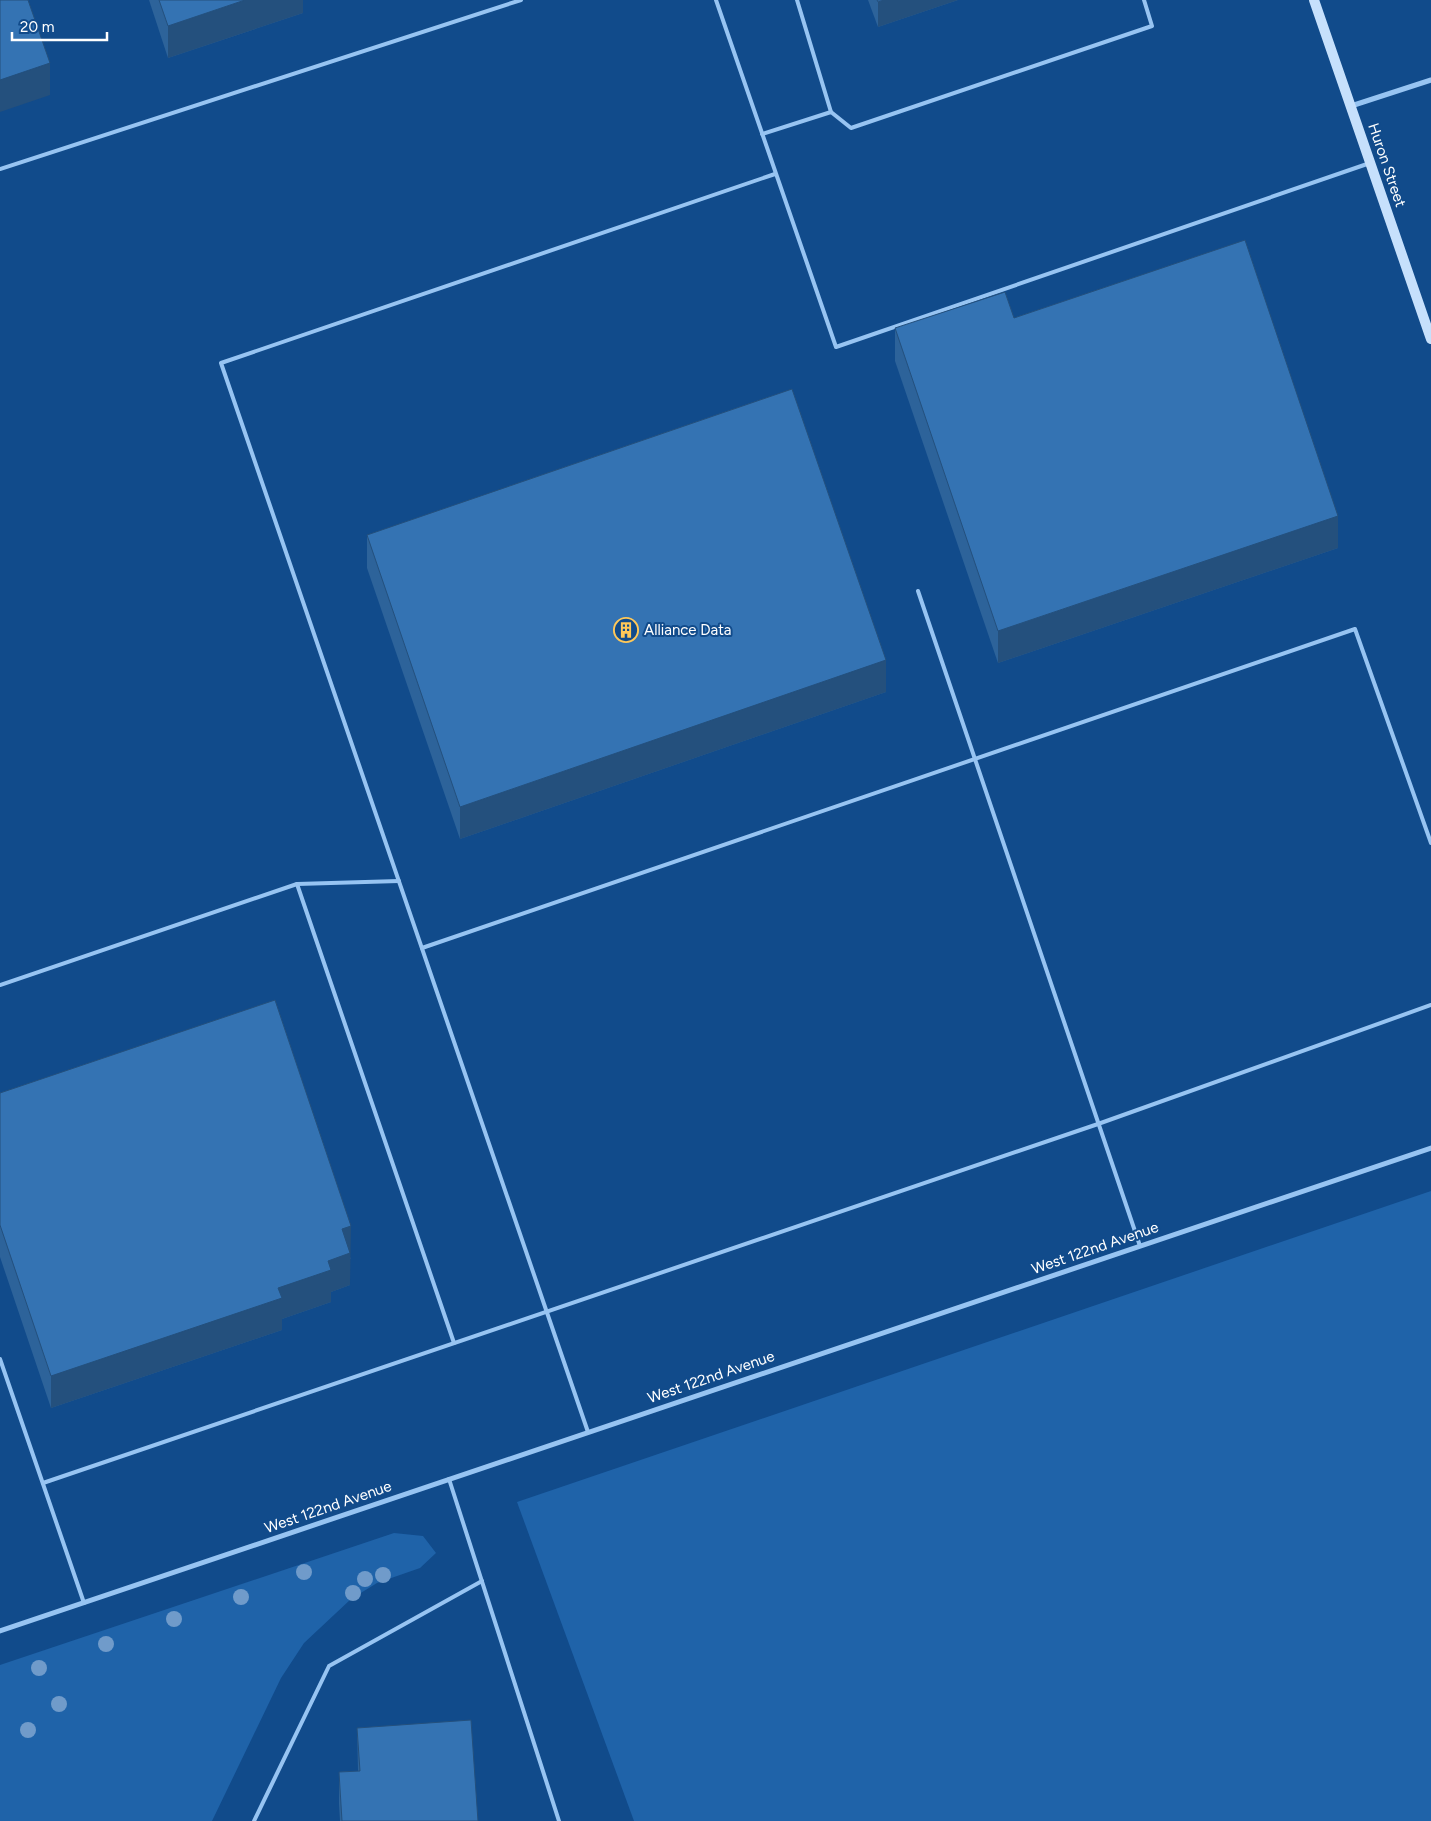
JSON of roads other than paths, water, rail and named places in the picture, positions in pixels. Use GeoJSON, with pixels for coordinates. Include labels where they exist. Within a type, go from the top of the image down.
{"type":"FeatureCollection","features":[{"type":"Feature","properties":{"kind":"main road","name":"Huron Street"},"geometry":{"type":"LineString","coordinates":[[1314,0],[1431,340]]}},
{"type":"Feature","properties":{"kind":"street"},"geometry":{"type":"LineString","coordinates":[[1350,106],[1431,80]]}},
{"type":"Feature","properties":{"kind":"street","name":"West 122nd Avenue"},"geometry":{"type":"LineString","coordinates":[[0,1631],[1431,1148]]}},
{"type":"Feature","properties":{"kind":"lane"},"geometry":{"type":"LineString","coordinates":[[0,169],[521,0]]}},
{"type":"Feature","properties":{"kind":"lane"},"geometry":{"type":"LineString","coordinates":[[716,0],[836,346],[1370,163]]}},
{"type":"Feature","properties":{"kind":"lane"},"geometry":{"type":"LineString","coordinates":[[796,0],[831,112],[851,128],[1152,26],[1144,0]]}},
{"type":"Feature","properties":{"kind":"lane"},"geometry":{"type":"LineString","coordinates":[[762,134],[831,112]]}},
{"type":"Feature","properties":{"kind":"lane"},"geometry":{"type":"LineString","coordinates":[[588,1432],[221,363],[776,174]]}},
{"type":"Feature","properties":{"kind":"lane"},"geometry":{"type":"LineString","coordinates":[[918,591],[1140,1246]]}},
{"type":"Feature","properties":{"kind":"lane"},"geometry":{"type":"LineString","coordinates":[[422,948],[1355,629],[1431,843]]}},
{"type":"Feature","properties":{"kind":"lane"},"geometry":{"type":"LineString","coordinates":[[0,985],[297,884],[399,881]]}},
{"type":"Feature","properties":{"kind":"lane"},"geometry":{"type":"LineString","coordinates":[[297,884],[454,1343]]}},
{"type":"Feature","properties":{"kind":"lane"},"geometry":{"type":"LineString","coordinates":[[43,1484],[1098,1124],[1431,1005]]}},
{"type":"Feature","properties":{"kind":"lane"},"geometry":{"type":"LineString","coordinates":[[0,1359],[84,1602]]}},
{"type":"Feature","properties":{"kind":"lane"},"geometry":{"type":"LineString","coordinates":[[449,1479],[559,1821]]}},
{"type":"Feature","properties":{"kind":"lane"},"geometry":{"type":"LineString","coordinates":[[254,1821],[329,1666],[482,1581]]}},
{"type":"Feature","properties":{"kind":"place","name":"Alliance Data"},"geometry":{"type":"Point","coordinates":[626,630]}}]}
